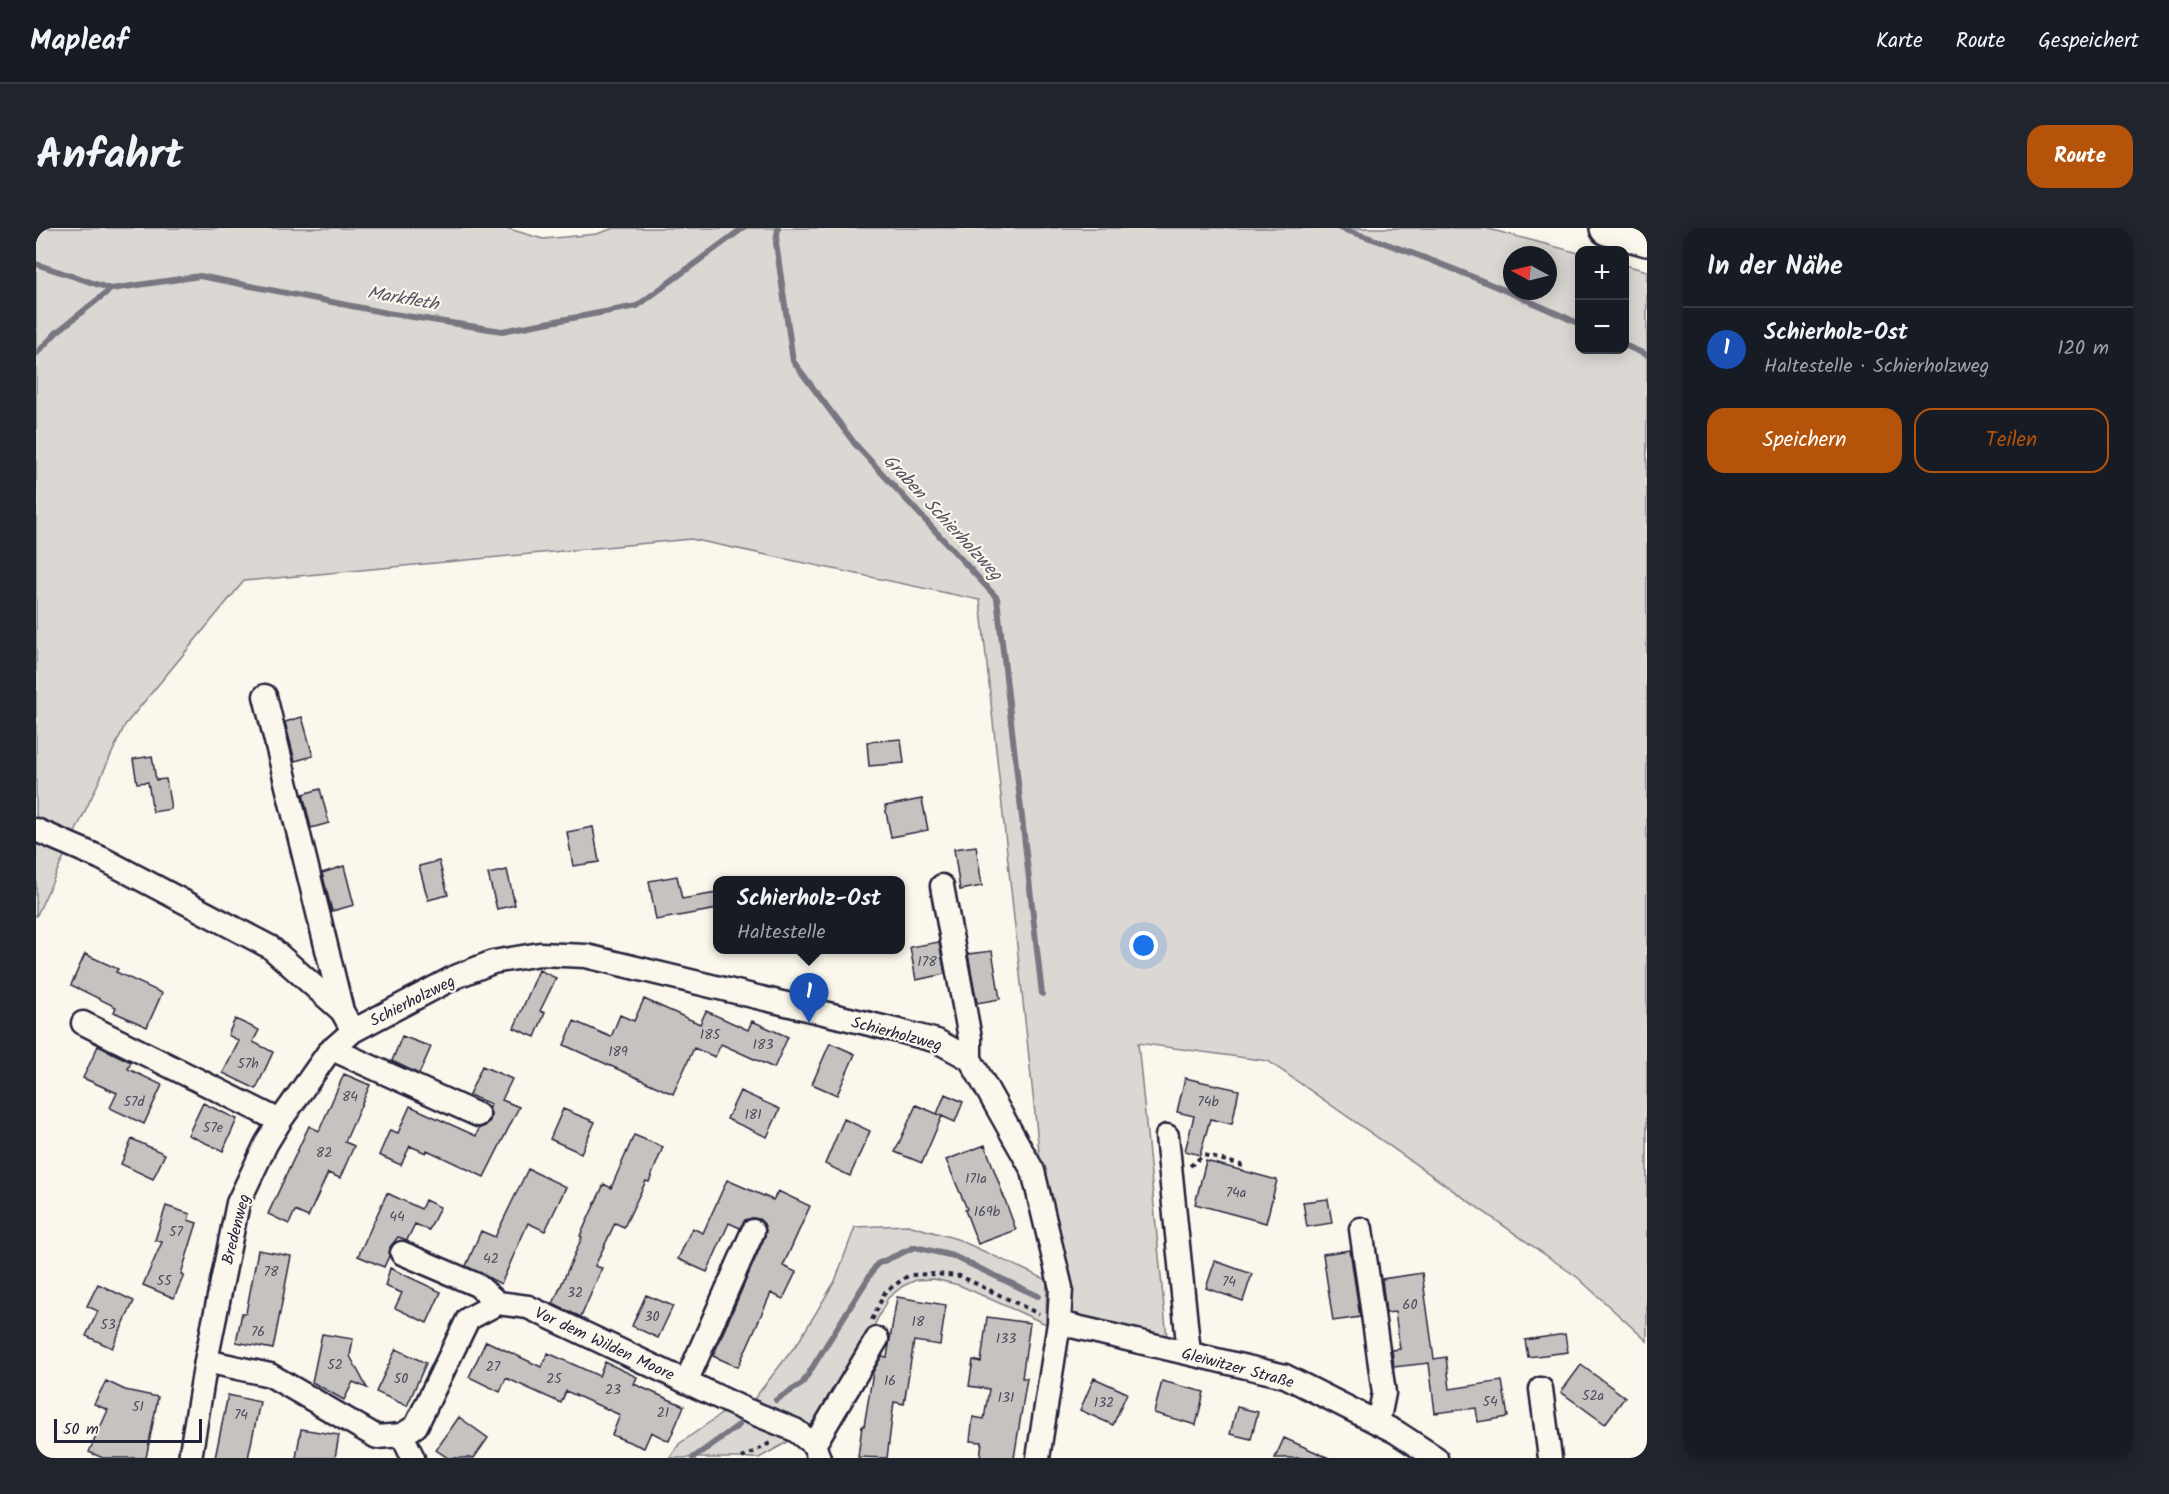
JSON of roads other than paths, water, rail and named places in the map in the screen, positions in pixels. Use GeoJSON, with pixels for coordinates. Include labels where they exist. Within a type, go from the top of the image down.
{"type":"FeatureCollection","features":[{"type":"Feature","properties":{"kind":"highway"},"geometry":{"type":"LineString","coordinates":[[1607,228],[1647,239]]}},
{"type":"Feature","properties":{"kind":"street"},"geometry":{"type":"LineString","coordinates":[[265,696],[347,1021]]}},
{"type":"Feature","properties":{"kind":"street"},"geometry":{"type":"LineString","coordinates":[[36,830],[102,858],[270,947],[347,1021]]}},
{"type":"Feature","properties":{"kind":"street"},"geometry":{"type":"LineString","coordinates":[[942,886],[970,1038],[970,1059],[1033,1171],[1061,1288],[1059,1323],[1038,1458]]}},
{"type":"Feature","properties":{"kind":"street","name":"Schierholzweg"},"geometry":{"type":"LineString","coordinates":[[347,1021],[493,962],[540,954],[586,956],[937,1041],[970,1059]]}},
{"type":"Feature","properties":{"kind":"street","name":"Bredenweg"},"geometry":{"type":"LineString","coordinates":[[190,1458],[206,1361],[238,1203],[280,1120],[332,1049],[347,1021]]}},
{"type":"Feature","properties":{"kind":"street"},"geometry":{"type":"LineString","coordinates":[[83,1023],[280,1120]]}},
{"type":"Feature","properties":{"kind":"street"},"geometry":{"type":"LineString","coordinates":[[332,1049],[478,1115]]}},
{"type":"Feature","properties":{"kind":"street"},"geometry":{"type":"LineString","coordinates":[[1167,1136],[1189,1353]]}},
{"type":"Feature","properties":{"kind":"street"},"geometry":{"type":"LineString","coordinates":[[1361,1229],[1384,1393],[1378,1423]]}},
{"type":"Feature","properties":{"kind":"street"},"geometry":{"type":"LineString","coordinates":[[686,1382],[753,1230]]}},
{"type":"Feature","properties":{"kind":"street"},"geometry":{"type":"LineString","coordinates":[[206,1361],[270,1375],[377,1437],[402,1435],[416,1426],[468,1319],[498,1303],[477,1285],[402,1253]]}},
{"type":"Feature","properties":{"kind":"street","name":"Vor dem Wilden Moore"},"geometry":{"type":"LineString","coordinates":[[498,1303],[528,1307],[746,1410],[795,1430],[816,1452]]}},
{"type":"Feature","properties":{"kind":"street","name":"Gleiwitzer Straße"},"geometry":{"type":"LineString","coordinates":[[1059,1323],[1285,1377],[1396,1432],[1436,1458]]}},
{"type":"Feature","properties":{"kind":"street"},"geometry":{"type":"LineString","coordinates":[[816,1452],[877,1339]]}},
{"type":"Feature","properties":{"kind":"street"},"geometry":{"type":"LineString","coordinates":[[1541,1389],[1550,1458]]}},
{"type":"Feature","properties":{"kind":"street"},"geometry":{"type":"LineString","coordinates":[[402,1435],[413,1458]]}},
{"type":"Feature","properties":{"kind":"waterway","name":"Markfleth"},"geometry":{"type":"LineString","coordinates":[[36,264],[111,289],[200,276],[387,313],[502,331],[637,306],[743,228]]}},
{"type":"Feature","properties":{"kind":"waterway","name":"Graben Schierholzweg"},"geometry":{"type":"LineString","coordinates":[[778,228],[776,243],[793,361],[855,444],[997,598],[1042,994]]}},
{"type":"Feature","properties":{"kind":"waterway","name":"Markfleth"},"geometry":{"type":"LineString","coordinates":[[1339,228],[1400,248],[1461,272],[1575,322]]}},
{"type":"Feature","properties":{"kind":"waterway"},"geometry":{"type":"LineString","coordinates":[[36,354],[57,332],[111,289]]}},
{"type":"Feature","properties":{"kind":"waterway","name":"Markfleth"},"geometry":{"type":"LineString","coordinates":[[1629,347],[1647,355]]}},
{"type":"Feature","properties":{"kind":"waterway","name":"Graben Schierholzweg"},"geometry":{"type":"LineString","coordinates":[[776,1400],[802,1384],[877,1264],[915,1247],[953,1256],[1038,1296]]}},
{"type":"Feature","properties":{"kind":"waterway","name":"Graben Schierholzweg"},"geometry":{"type":"LineString","coordinates":[[693,1458],[739,1425]]}},
{"type":"Feature","properties":{"kind":"place","name":"Schierholz-Ost"},"geometry":{"type":"Point","coordinates":[809,1023]}}]}
